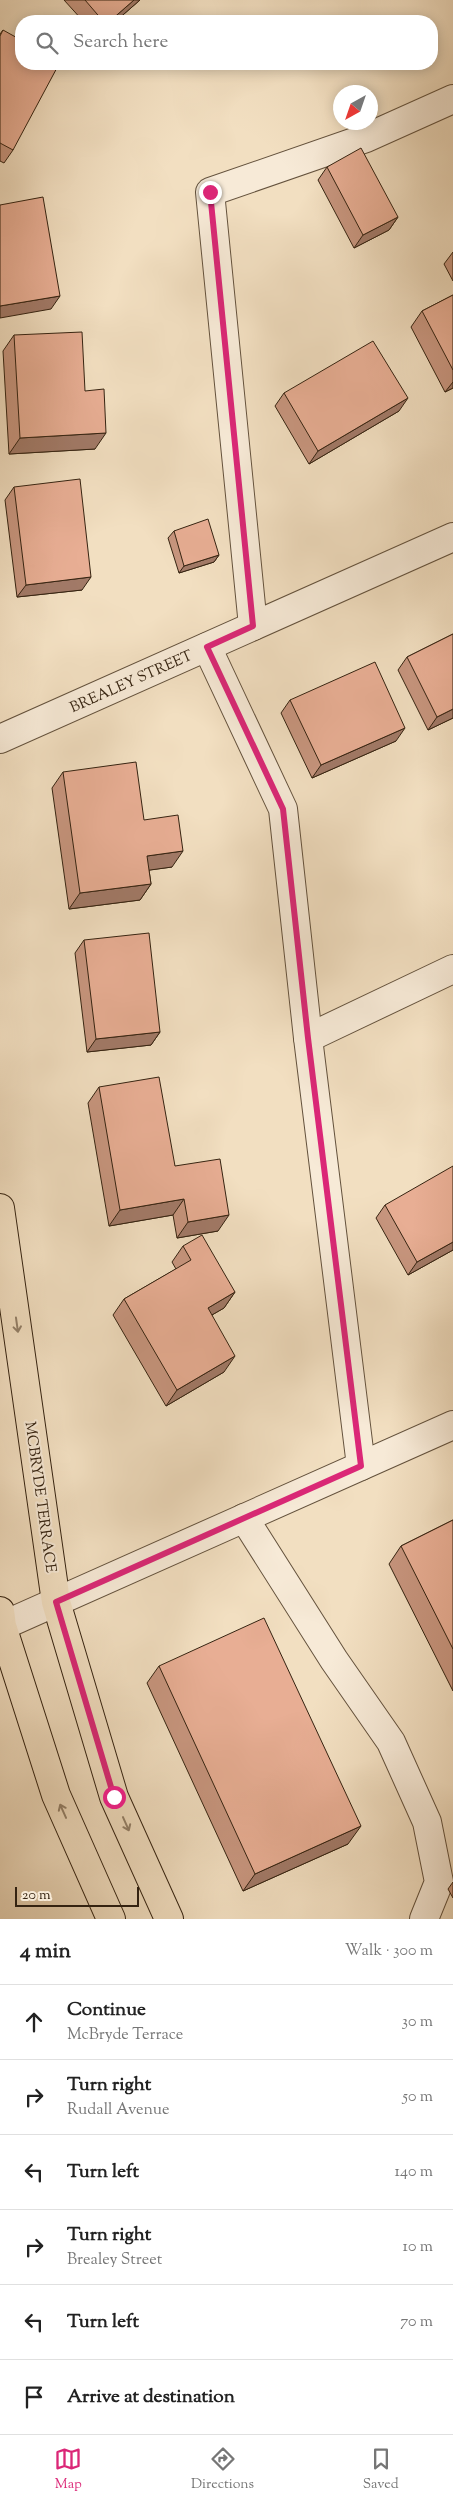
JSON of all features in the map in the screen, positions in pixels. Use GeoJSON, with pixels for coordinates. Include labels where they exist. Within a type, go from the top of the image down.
{"type":"FeatureCollection","features":[{"type":"Feature","properties":{"kind":"main road","name":"MCBRYDE TERRACE"},"geometry":{"type":"LineString","coordinates":[[0,1208],[56,1602],[114,1797],[169,1919]]}},
{"type":"Feature","properties":{"kind":"main road"},"geometry":{"type":"LineString","coordinates":[[1,1618],[56,1795],[111,1919]]}},
{"type":"Feature","properties":{"kind":"street"},"geometry":{"type":"LineString","coordinates":[[253,626],[210,192],[366,138],[453,98]]}},
{"type":"Feature","properties":{"kind":"street","name":"BREALEY STREET"},"geometry":{"type":"LineString","coordinates":[[0,740],[453,537]]}},
{"type":"Feature","properties":{"kind":"street"},"geometry":{"type":"LineString","coordinates":[[207,647],[283,809],[308,1038],[361,1466]]}},
{"type":"Feature","properties":{"kind":"street"},"geometry":{"type":"LineString","coordinates":[[308,1038],[453,969]]}},
{"type":"Feature","properties":{"kind":"street"},"geometry":{"type":"LineString","coordinates":[[1,1618],[56,1602],[453,1425]]}},
{"type":"Feature","properties":{"kind":"street"},"geometry":{"type":"LineString","coordinates":[[244,1518],[334,1660],[391,1742],[399,1759],[427,1822],[439,1882],[424,1919]]}},
{"type":"Feature","properties":{"kind":"building"},"geometry":{"type":"Polygon","coordinates":[[[85,0],[134,0],[117,15],[98,15],[85,0]]]}},
{"type":"Feature","properties":{"kind":"building"},"geometry":{"type":"Polygon","coordinates":[[[3,30],[15,37],[15,70],[56,70],[13,150],[0,143],[0,36],[3,30]]]}},
{"type":"Feature","properties":{"kind":"building"},"geometry":{"type":"Polygon","coordinates":[[[361,148],[398,217],[363,235],[327,167],[361,148]]]}},
{"type":"Feature","properties":{"kind":"building"},"geometry":{"type":"Polygon","coordinates":[[[43,197],[60,296],[0,306],[0,205],[43,197]]]}},
{"type":"Feature","properties":{"kind":"building"},"geometry":{"type":"Polygon","coordinates":[[[453,295],[453,370],[422,311],[453,295]]]}},
{"type":"Feature","properties":{"kind":"building"},"geometry":{"type":"Polygon","coordinates":[[[82,332],[85,391],[104,389],[106,433],[20,438],[14,335],[82,332]]]}},
{"type":"Feature","properties":{"kind":"building"},"geometry":{"type":"Polygon","coordinates":[[[373,341],[408,398],[318,451],[284,393],[373,341]]]}},
{"type":"Feature","properties":{"kind":"building"},"geometry":{"type":"Polygon","coordinates":[[[80,479],[91,577],[26,585],[14,487],[80,479]]]}},
{"type":"Feature","properties":{"kind":"building"},"geometry":{"type":"Polygon","coordinates":[[[208,519],[219,555],[184,566],[174,531],[208,519]]]}},
{"type":"Feature","properties":{"kind":"building"},"geometry":{"type":"Polygon","coordinates":[[[453,634],[453,709],[437,717],[407,657],[453,634]]]}},
{"type":"Feature","properties":{"kind":"building"},"geometry":{"type":"Polygon","coordinates":[[[375,662],[405,728],[321,765],[290,700],[375,662]]]}},
{"type":"Feature","properties":{"kind":"building"},"geometry":{"type":"Polygon","coordinates":[[[136,762],[144,820],[178,815],[183,851],[147,856],[151,884],[80,893],[63,772],[136,762]]]}},
{"type":"Feature","properties":{"kind":"building"},"geometry":{"type":"Polygon","coordinates":[[[149,933],[160,1032],[96,1039],[84,940],[149,933]]]}},
{"type":"Feature","properties":{"kind":"building"},"geometry":{"type":"Polygon","coordinates":[[[159,1077],[175,1166],[220,1159],[229,1215],[188,1222],[184,1199],[120,1210],[99,1087],[159,1077]]]}},
{"type":"Feature","properties":{"kind":"building"},"geometry":{"type":"Polygon","coordinates":[[[453,1166],[453,1242],[417,1262],[385,1205],[453,1166]]]}},
{"type":"Feature","properties":{"kind":"building"},"geometry":{"type":"Polygon","coordinates":[[[202,1235],[235,1292],[208,1308],[235,1356],[177,1390],[124,1299],[191,1260],[183,1246],[202,1235]]]}},
{"type":"Feature","properties":{"kind":"building"},"geometry":{"type":"Polygon","coordinates":[[[453,1520],[453,1649],[401,1546],[453,1520]]]}},
{"type":"Feature","properties":{"kind":"building"},"geometry":{"type":"Polygon","coordinates":[[[264,1618],[361,1826],[255,1874],[159,1666],[264,1618]]]}},
{"type":"Feature","properties":{"kind":"route"},"geometry":{"type":"LineString","coordinates":[[114,1797],[56,1602],[361,1466],[308,1038],[283,809],[207,647],[253,626],[210,192]]}}]}
